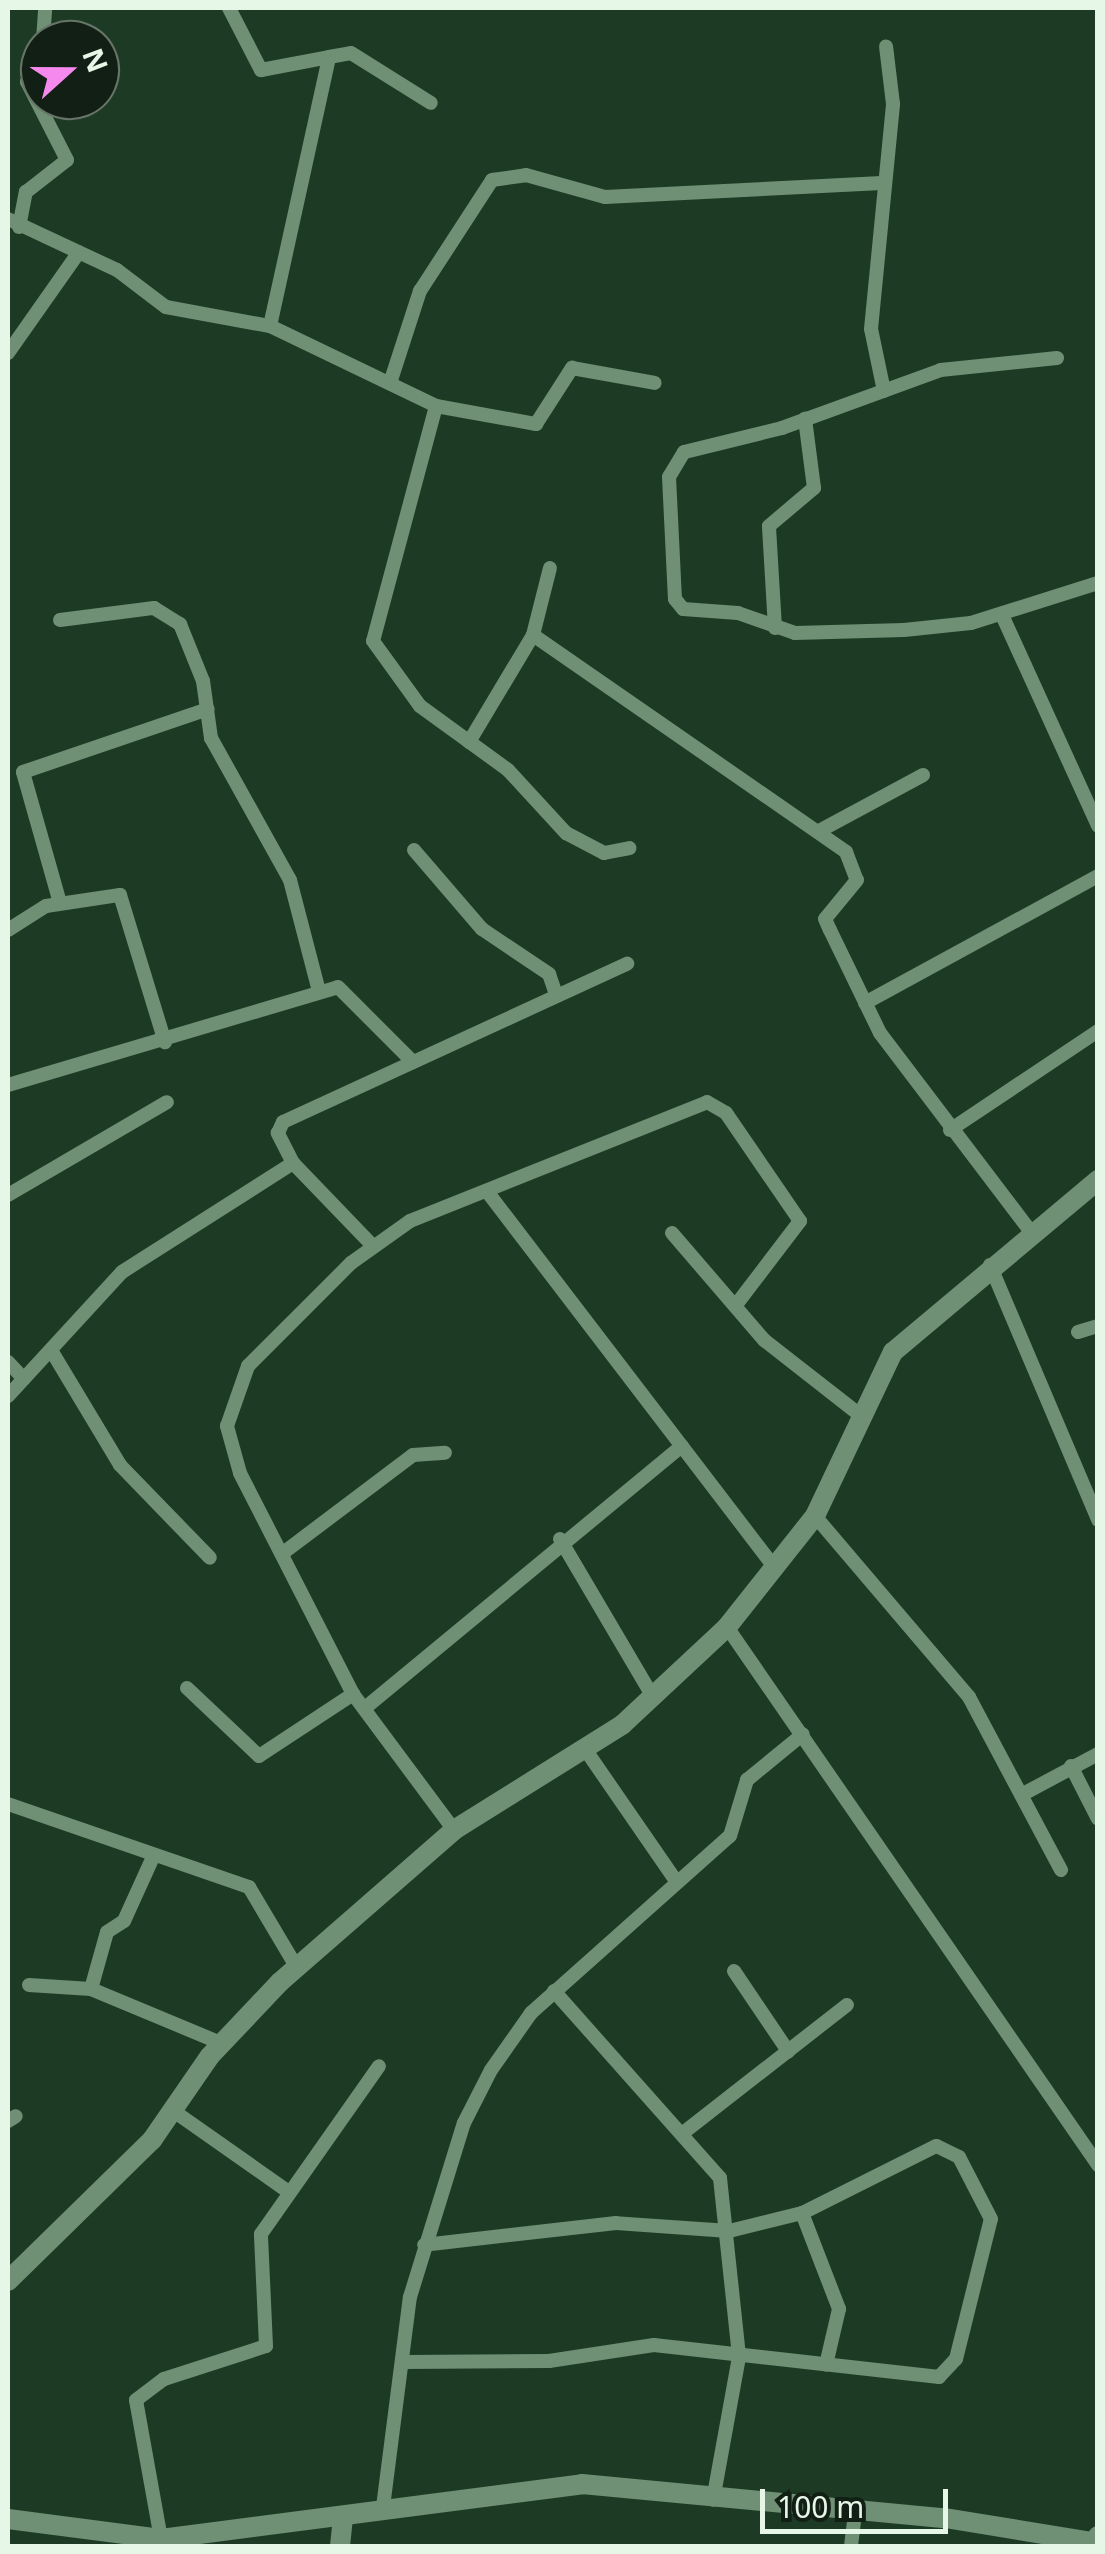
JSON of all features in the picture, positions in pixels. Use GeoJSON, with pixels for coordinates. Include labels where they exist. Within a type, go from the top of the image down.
{"type":"FeatureCollection","features":[{"type":"Feature","properties":{"kind":"street"},"geometry":{"type":"LineString","coordinates":[[229,8],[261,70],[351,53],[431,103]]}},
{"type":"Feature","properties":{"kind":"street"},"geometry":{"type":"LineString","coordinates":[[884,391],[871,329],[882,184],[893,104],[886,46]]}},
{"type":"Feature","properties":{"kind":"street"},"geometry":{"type":"LineString","coordinates":[[270,326],[328,58]]}},
{"type":"Feature","properties":{"kind":"street"},"geometry":{"type":"LineString","coordinates":[[46,120],[67,160],[26,192],[13,223],[79,252],[166,307],[270,326],[391,380],[436,406],[536,424],[572,368],[655,383]]}},
{"type":"Feature","properties":{"kind":"street"},"geometry":{"type":"LineString","coordinates":[[391,380],[420,291],[492,180],[526,175],[605,198],[882,184]]}},
{"type":"Feature","properties":{"kind":"street"},"geometry":{"type":"LineString","coordinates":[[8,352],[79,252]]}},
{"type":"Feature","properties":{"kind":"street"},"geometry":{"type":"LineString","coordinates":[[1056,358],[941,370],[806,418],[684,452],[669,478],[678,606],[738,613],[775,628],[904,630],[1002,615],[1098,582]]}},
{"type":"Feature","properties":{"kind":"street"},"geometry":{"type":"LineString","coordinates":[[436,406],[370,630],[400,686],[470,742],[576,842],[604,854],[630,848]]}},
{"type":"Feature","properties":{"kind":"street"},"geometry":{"type":"LineString","coordinates":[[775,628],[769,526],[814,488],[806,418]]}},
{"type":"Feature","properties":{"kind":"street"},"geometry":{"type":"LineString","coordinates":[[470,742],[533,635],[550,568]]}},
{"type":"Feature","properties":{"kind":"street"},"geometry":{"type":"LineString","coordinates":[[60,620],[163,610],[180,624],[238,795],[283,862],[319,991]]}},
{"type":"Feature","properties":{"kind":"street"},"geometry":{"type":"LineString","coordinates":[[1002,615],[1096,818]]}},
{"type":"Feature","properties":{"kind":"street"},"geometry":{"type":"LineString","coordinates":[[533,635],[820,830],[853,866],[851,890],[825,919],[865,1003],[950,1130],[1029,1229]]}},
{"type":"Feature","properties":{"kind":"street"},"geometry":{"type":"LineString","coordinates":[[60,903],[23,772],[208,708]]}},
{"type":"Feature","properties":{"kind":"street"},"geometry":{"type":"LineString","coordinates":[[820,830],[924,775]]}},
{"type":"Feature","properties":{"kind":"street"},"geometry":{"type":"LineString","coordinates":[[414,850],[482,928],[549,974],[556,994]]}},
{"type":"Feature","properties":{"kind":"street"},"geometry":{"type":"LineString","coordinates":[[865,1003],[1098,876]]}},
{"type":"Feature","properties":{"kind":"street"},"geometry":{"type":"LineString","coordinates":[[8,930],[60,903],[120,895],[165,1042]]}},
{"type":"Feature","properties":{"kind":"street"},"geometry":{"type":"LineString","coordinates":[[372,1246],[293,1163],[278,1133],[284,1122],[627,964]]}},
{"type":"Feature","properties":{"kind":"street"},"geometry":{"type":"LineString","coordinates":[[8,1084],[165,1042],[319,991],[348,988],[413,1062]]}},
{"type":"Feature","properties":{"kind":"street"},"geometry":{"type":"LineString","coordinates":[[950,1130],[1098,1031]]}},
{"type":"Feature","properties":{"kind":"street"},"geometry":{"type":"LineString","coordinates":[[8,1195],[167,1102]]}},
{"type":"Feature","properties":{"kind":"street"},"geometry":{"type":"LineString","coordinates":[[454,1830],[353,1694],[240,1473],[230,1402],[248,1366],[372,1246],[616,1134],[716,1103],[800,1221],[736,1305]]}},
{"type":"Feature","properties":{"kind":"street"},"geometry":{"type":"LineString","coordinates":[[8,1396],[137,1261],[293,1163]]}},
{"type":"Feature","properties":{"kind":"street"},"geometry":{"type":"LineString","coordinates":[[8,2281],[175,2112],[221,2043],[297,1968],[454,1830],[585,1749],[727,1627],[815,1516],[893,1352],[1029,1229],[1098,1180]]}},
{"type":"Feature","properties":{"kind":"street"},"geometry":{"type":"LineString","coordinates":[[489,1194],[773,1565]]}},
{"type":"Feature","properties":{"kind":"street"},"geometry":{"type":"LineString","coordinates":[[672,1233],[812,1382],[860,1416]]}},
{"type":"Feature","properties":{"kind":"street"},"geometry":{"type":"LineString","coordinates":[[990,1265],[1092,1491],[1098,1520]]}},
{"type":"Feature","properties":{"kind":"street"},"geometry":{"type":"LineString","coordinates":[[1078,1332],[1098,1326]]}},
{"type":"Feature","properties":{"kind":"street"},"geometry":{"type":"LineString","coordinates":[[51,1350],[120,1465],[210,1558]]}},
{"type":"Feature","properties":{"kind":"street"},"geometry":{"type":"LineString","coordinates":[[8,1362],[24,1379]]}},
{"type":"Feature","properties":{"kind":"street"},"geometry":{"type":"LineString","coordinates":[[366,1708],[560,1539],[682,1446]]}},
{"type":"Feature","properties":{"kind":"street"},"geometry":{"type":"LineString","coordinates":[[283,1553],[413,1456],[445,1453]]}},
{"type":"Feature","properties":{"kind":"street"},"geometry":{"type":"LineString","coordinates":[[815,1516],[968,1697],[1062,1870]]}},
{"type":"Feature","properties":{"kind":"street"},"geometry":{"type":"LineString","coordinates":[[560,1539],[652,1695]]}},
{"type":"Feature","properties":{"kind":"street"},"geometry":{"type":"LineString","coordinates":[[727,1627],[1098,2165]]}},
{"type":"Feature","properties":{"kind":"street"},"geometry":{"type":"LineString","coordinates":[[187,1688],[260,1756],[353,1694]]}},
{"type":"Feature","properties":{"kind":"street"},"geometry":{"type":"LineString","coordinates":[[383,2507],[424,2244],[464,2123],[554,1991],[674,1878],[730,1836],[747,1780],[803,1734]]}},
{"type":"Feature","properties":{"kind":"street"},"geometry":{"type":"LineString","coordinates":[[585,1749],[674,1878]]}},
{"type":"Feature","properties":{"kind":"street"},"geometry":{"type":"LineString","coordinates":[[1023,1794],[1098,1754]]}},
{"type":"Feature","properties":{"kind":"street"},"geometry":{"type":"LineString","coordinates":[[1072,1766],[1098,1819]]}},
{"type":"Feature","properties":{"kind":"street"},"geometry":{"type":"LineString","coordinates":[[8,1804],[153,1856],[221,1874],[263,1898],[297,1968]]}},
{"type":"Feature","properties":{"kind":"street"},"geometry":{"type":"LineString","coordinates":[[91,1990],[107,1932],[124,1921],[153,1856]]}},
{"type":"Feature","properties":{"kind":"street"},"geometry":{"type":"LineString","coordinates":[[734,1971],[788,2051]]}},
{"type":"Feature","properties":{"kind":"street"},"geometry":{"type":"LineString","coordinates":[[29,1985],[91,1990],[221,2043]]}},
{"type":"Feature","properties":{"kind":"street"},"geometry":{"type":"LineString","coordinates":[[554,1991],[720,2178],[729,2231],[739,2356],[713,2500]]}},
{"type":"Feature","properties":{"kind":"street"},"geometry":{"type":"LineString","coordinates":[[682,2133],[848,2005]]}},
{"type":"Feature","properties":{"kind":"street"},"geometry":{"type":"LineString","coordinates":[[161,2539],[132,2409],[164,2379],[250,2358],[266,2346],[261,2234],[286,2190],[379,2066]]}},
{"type":"Feature","properties":{"kind":"street"},"geometry":{"type":"LineString","coordinates":[[175,2112],[286,2190]]}},
{"type":"Feature","properties":{"kind":"street"},"geometry":{"type":"LineString","coordinates":[[404,2362],[549,2360],[654,2345],[939,2378],[956,2359],[991,2220],[959,2157],[936,2146],[802,2213],[729,2231],[616,2224],[424,2244]]}},
{"type":"Feature","properties":{"kind":"street"},"geometry":{"type":"LineString","coordinates":[[802,2213],[839,2308],[826,2365]]}},
{"type":"Feature","properties":{"kind":"street"},"geometry":{"type":"LineString","coordinates":[[8,2519],[161,2539],[582,2484],[713,2500],[855,2511],[1097,2543],[1098,2536]]}},
{"type":"Feature","properties":{"kind":"street"},"geometry":{"type":"LineString","coordinates":[[851,2546],[855,2511]]}},
{"type":"Feature","properties":{"kind":"street"},"geometry":{"type":"LineString","coordinates":[[340,2546],[343,2517]]}}]}
